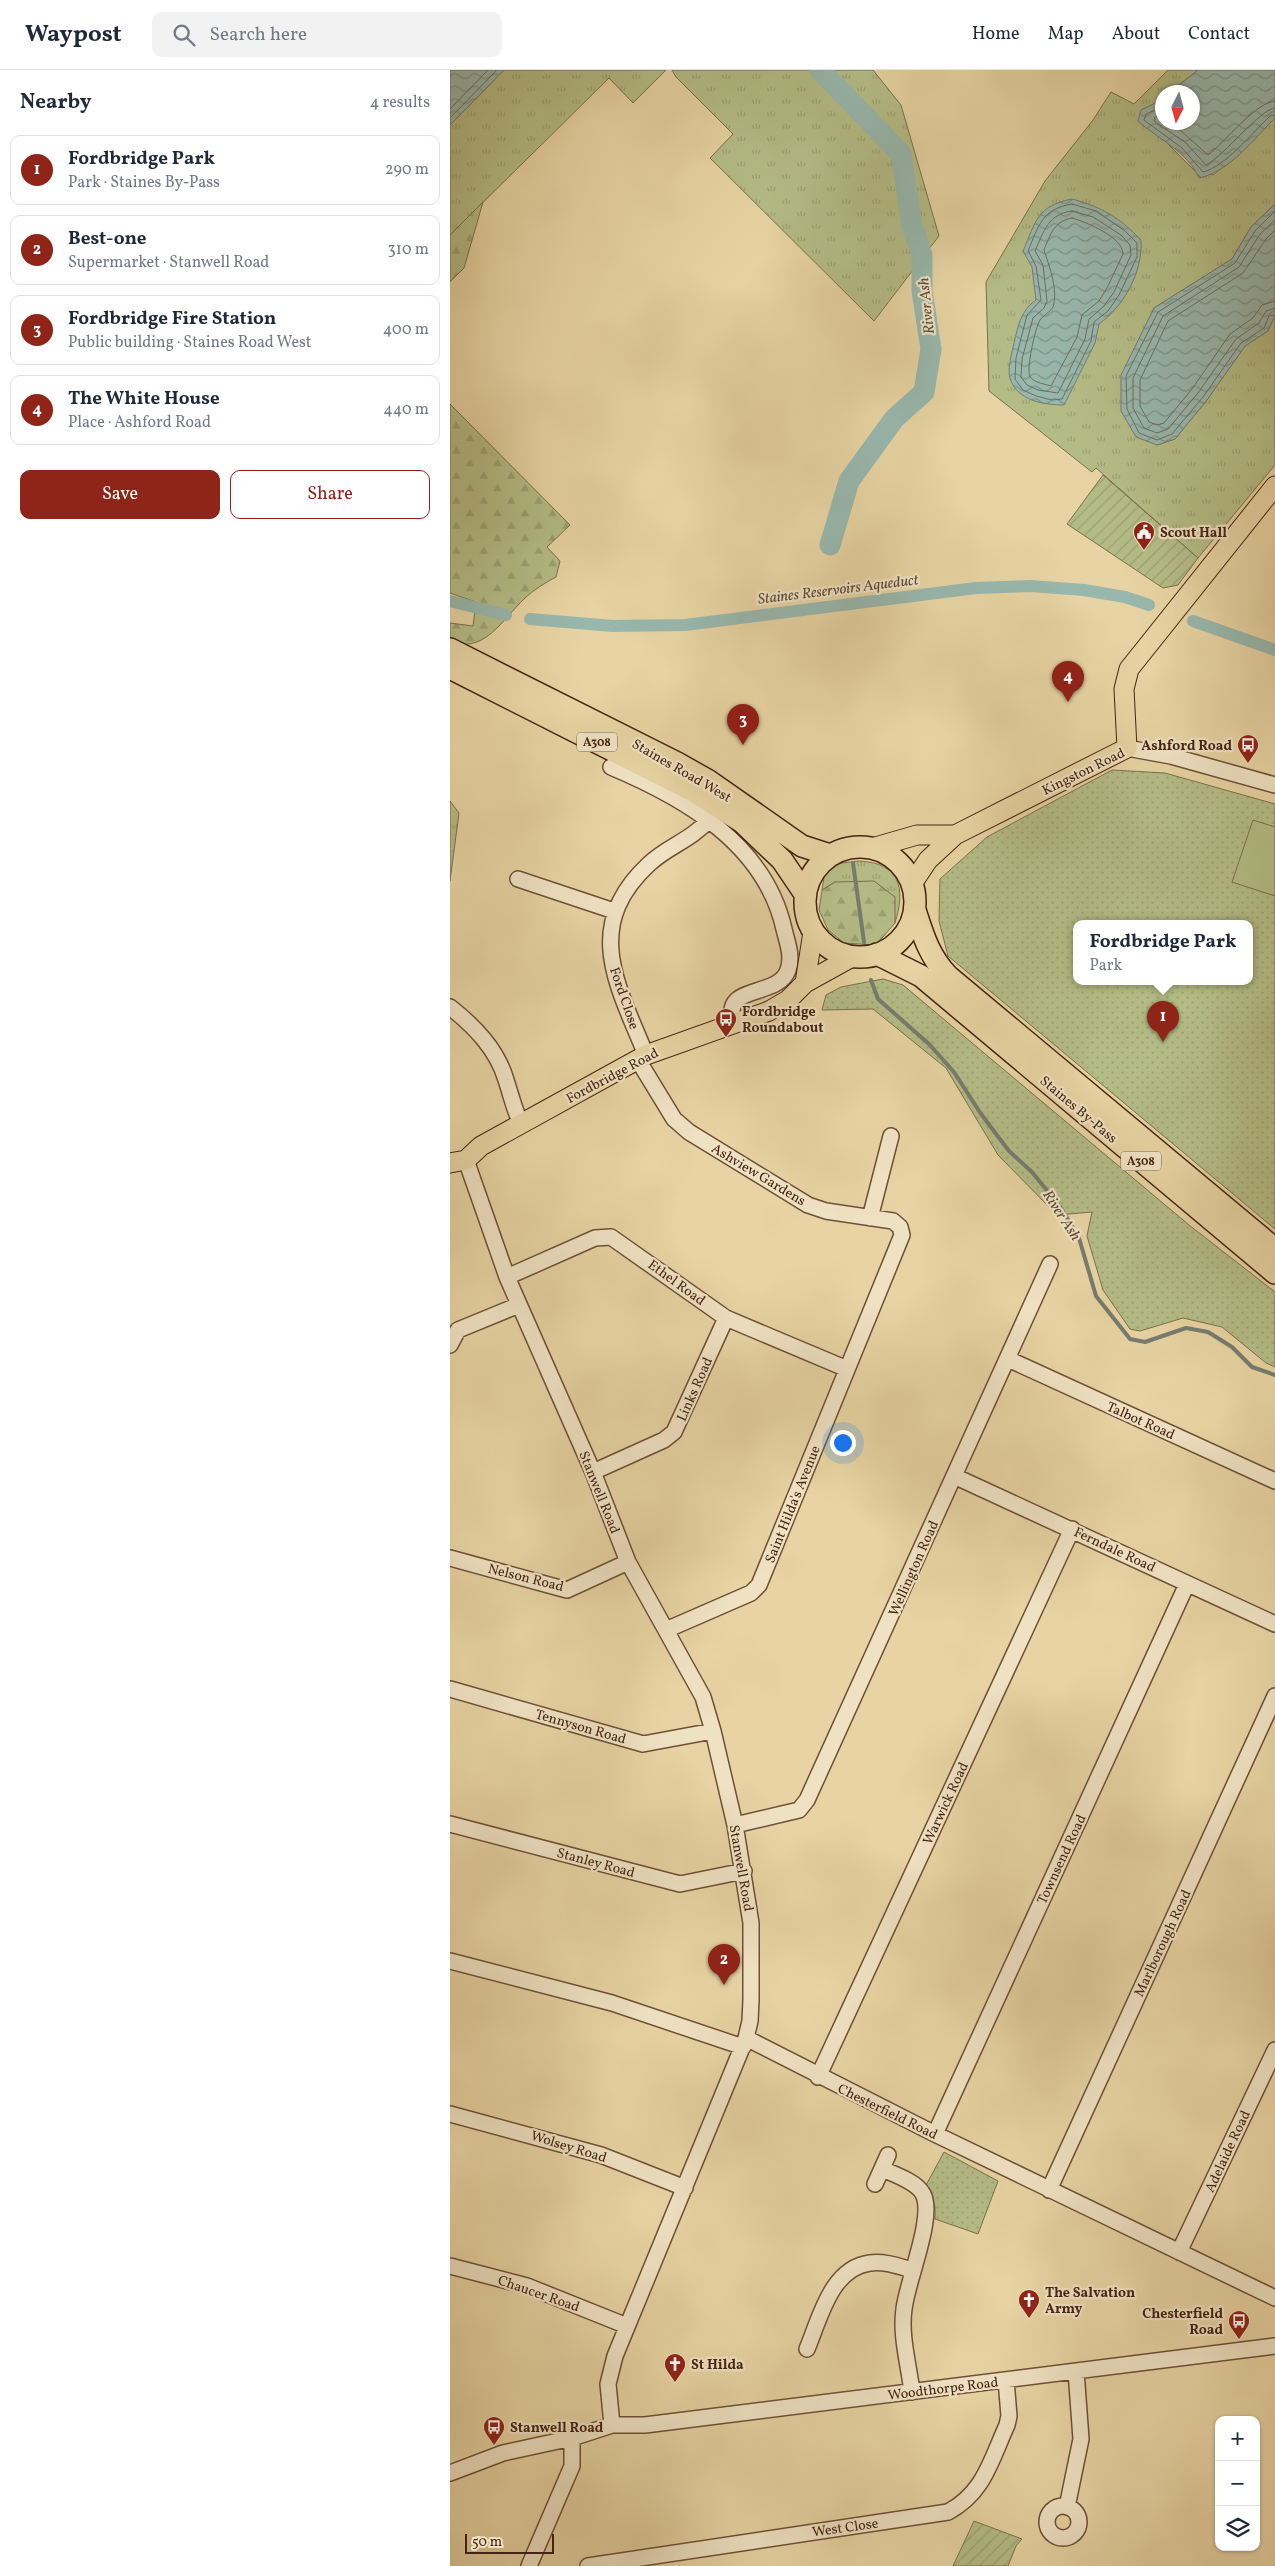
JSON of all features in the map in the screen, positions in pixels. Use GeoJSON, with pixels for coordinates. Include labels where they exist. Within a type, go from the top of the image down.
{"type":"FeatureCollection","features":[{"type":"Feature","properties":{"kind":"highway","name":"Staines Road West"},"geometry":{"type":"LineString","coordinates":[[450,649],[677,763],[709,782],[802,846],[830,855]]}},
{"type":"Feature","properties":{"kind":"highway","name":"Staines Road West"},"geometry":{"type":"LineString","coordinates":[[450,668],[629,758],[742,822],[782,860],[805,894]]}},
{"type":"Feature","properties":{"kind":"highway"},"geometry":{"type":"LineString","coordinates":[[853,847],[872,848],[893,857],[903,867],[912,884],[915,910],[906,933],[892,947],[877,954],[852,957],[834,951],[813,932],[807,920],[805,894],[814,870],[830,855],[853,847]]}},
{"type":"Feature","properties":{"kind":"highway","name":"Staines By-Pass"},"geometry":{"type":"LineString","coordinates":[[915,910],[922,936],[929,950],[948,976],[1275,1249]]}},
{"type":"Feature","properties":{"kind":"highway","name":"Staines By-Pass"},"geometry":{"type":"LineString","coordinates":[[877,954],[903,965],[939,990],[1275,1272]]}},
{"type":"Feature","properties":{"kind":"main road"},"geometry":{"type":"LineString","coordinates":[[1127,748],[1124,689],[1129,669],[1275,486]]}},
{"type":"Feature","properties":{"kind":"main road","name":"Kingston Road"},"geometry":{"type":"LineString","coordinates":[[912,884],[928,860],[955,835],[1127,748]]}},
{"type":"Feature","properties":{"kind":"main road","name":"Kingston Road"},"geometry":{"type":"LineString","coordinates":[[872,848],[917,835],[955,835]]}},
{"type":"Feature","properties":{"kind":"main road"},"geometry":{"type":"LineString","coordinates":[[805,983],[813,932]]}},
{"type":"Feature","properties":{"kind":"main road","name":"Fordbridge Road"},"geometry":{"type":"LineString","coordinates":[[458,1162],[482,1146],[642,1057],[769,1011],[788,1000],[805,983],[852,957]]}},
{"type":"Feature","properties":{"kind":"street","name":"Kingston Road"},"geometry":{"type":"LineString","coordinates":[[1127,748],[1171,756],[1275,785]]}},
{"type":"Feature","properties":{"kind":"street"},"geometry":{"type":"LineString","coordinates":[[611,767],[657,788],[710,819],[748,856],[778,903],[791,958],[788,972],[779,981],[738,999],[732,1004],[730,1012],[734,1023]]}},
{"type":"Feature","properties":{"kind":"street","name":"Ford Close"},"geometry":{"type":"LineString","coordinates":[[642,1057],[618,985],[610,949],[614,911],[628,886],[650,862],[698,833],[710,819]]}},
{"type":"Feature","properties":{"kind":"street"},"geometry":{"type":"LineString","coordinates":[[518,879],[614,911]]}},
{"type":"Feature","properties":{"kind":"street"},"geometry":{"type":"LineString","coordinates":[[450,1008],[468,1021],[486,1040],[506,1079],[510,1102],[521,1124]]}},
{"type":"Feature","properties":{"kind":"street","name":"Ashview Gardens"},"geometry":{"type":"LineString","coordinates":[[642,1057],[674,1119],[689,1132],[808,1205],[826,1212],[893,1221],[900,1227],[902,1234],[899,1244]]}},
{"type":"Feature","properties":{"kind":"street"},"geometry":{"type":"LineString","coordinates":[[870,1218],[891,1136]]}},
{"type":"Feature","properties":{"kind":"street","name":"Stanwell Road"},"geometry":{"type":"LineString","coordinates":[[458,1162],[593,1472],[628,1562],[703,1697],[714,1731],[735,1825],[751,1923],[750,2021],[744,2043],[627,2326],[610,2372],[608,2384],[612,2425]]}},
{"type":"Feature","properties":{"kind":"street","name":"Ethel Road"},"geometry":{"type":"LineString","coordinates":[[507,1277],[599,1236],[611,1237],[726,1318],[847,1368]]}},
{"type":"Feature","properties":{"kind":"street","name":"Saint Hilda's Avenue"},"geometry":{"type":"LineString","coordinates":[[666,1630],[751,1593],[759,1585],[899,1244]]}},
{"type":"Feature","properties":{"kind":"street","name":"Wellington Road"},"geometry":{"type":"LineString","coordinates":[[735,1825],[799,1810],[808,1800],[1050,1264]]}},
{"type":"Feature","properties":{"kind":"street"},"geometry":{"type":"LineString","coordinates":[[450,1345],[458,1330],[519,1305]]}},
{"type":"Feature","properties":{"kind":"street","name":"Links Road"},"geometry":{"type":"LineString","coordinates":[[593,1472],[664,1440],[674,1432],[726,1318]]}},
{"type":"Feature","properties":{"kind":"street","name":"Talbot Road"},"geometry":{"type":"LineString","coordinates":[[1008,1359],[1275,1481]]}},
{"type":"Feature","properties":{"kind":"street","name":"Ferndale Road"},"geometry":{"type":"LineString","coordinates":[[954,1476],[1275,1624]]}},
{"type":"Feature","properties":{"kind":"street","name":"Warwick Road"},"geometry":{"type":"LineString","coordinates":[[818,2076],[1072,1529]]}},
{"type":"Feature","properties":{"kind":"street","name":"Nelson Road"},"geometry":{"type":"LineString","coordinates":[[450,1558],[567,1590],[628,1562]]}},
{"type":"Feature","properties":{"kind":"street","name":"Townsend Road"},"geometry":{"type":"LineString","coordinates":[[935,2134],[1188,1584]]}},
{"type":"Feature","properties":{"kind":"street","name":"Tennyson Road"},"geometry":{"type":"LineString","coordinates":[[450,1689],[643,1744],[714,1731]]}},
{"type":"Feature","properties":{"kind":"street","name":"Marlborough Road"},"geometry":{"type":"LineString","coordinates":[[1049,2190],[1275,1696]]}},
{"type":"Feature","properties":{"kind":"street","name":"Stanley Road"},"geometry":{"type":"LineString","coordinates":[[450,1824],[680,1884],[744,1871]]}},
{"type":"Feature","properties":{"kind":"street","name":"Chesterfield Road"},"geometry":{"type":"LineString","coordinates":[[450,1961],[612,2003],[744,2043],[818,2076],[1049,2190],[1275,2298]]}},
{"type":"Feature","properties":{"kind":"street","name":"Adelaide Road"},"geometry":{"type":"LineString","coordinates":[[1179,2252],[1275,2050]]}},
{"type":"Feature","properties":{"kind":"street","name":"Wolsey Road"},"geometry":{"type":"LineString","coordinates":[[450,2114],[601,2155],[685,2188]]}},
{"type":"Feature","properties":{"kind":"street"},"geometry":{"type":"LineString","coordinates":[[874,2184],[885,2162],[923,2193],[927,2207],[926,2222],[912,2270],[903,2311],[912,2392]]}},
{"type":"Feature","properties":{"kind":"street"},"geometry":{"type":"LineString","coordinates":[[807,2349],[832,2290],[848,2272],[869,2263],[888,2264],[912,2270]]}},
{"type":"Feature","properties":{"kind":"street","name":"Chaucer Road"},"geometry":{"type":"LineString","coordinates":[[450,2266],[527,2286],[627,2326]]}},
{"type":"Feature","properties":{"kind":"street","name":"Woodthorpe Road"},"geometry":{"type":"LineString","coordinates":[[612,2425],[645,2425],[1275,2346]]}},
{"type":"Feature","properties":{"kind":"street"},"geometry":{"type":"LineString","coordinates":[[1067,2506],[1081,2439],[1076,2371]]}},
{"type":"Feature","properties":{"kind":"street","name":"West Close"},"geometry":{"type":"LineString","coordinates":[[590,2566],[948,2512],[963,2504],[979,2486],[1007,2425],[1009,2416],[1006,2380]]}},
{"type":"Feature","properties":{"kind":"street"},"geometry":{"type":"LineString","coordinates":[[450,2473],[503,2453],[572,2438],[612,2425]]}},
{"type":"Feature","properties":{"kind":"street"},"geometry":{"type":"LineString","coordinates":[[529,2566],[572,2466],[572,2438]]}},
{"type":"Feature","properties":{"kind":"green space"},"geometry":{"type":"Polygon","coordinates":[[[504,70],[666,70],[633,103],[609,78],[450,235],[450,125],[504,70]]]}},
{"type":"Feature","properties":{"kind":"green space"},"geometry":{"type":"Polygon","coordinates":[[[672,70],[873,70],[901,105],[939,236],[874,321],[710,158],[733,134],[676,77],[672,70]]]}},
{"type":"Feature","properties":{"kind":"green space"},"geometry":{"type":"Polygon","coordinates":[[[1168,70],[1198,70],[1179,85],[1155,85],[1155,103],[1141,110],[1155,130],[1196,172],[1213,175],[1241,152],[1275,118],[1275,204],[1251,227],[1232,259],[1154,308],[1135,348],[1157,445],[1175,439],[1207,400],[1245,346],[1268,331],[1275,315],[1275,465],[1198,558],[1096,468],[1092,472],[989,391],[986,282],[1045,181],[1093,120],[1111,92],[1134,104],[1168,70]]]}},
{"type":"Feature","properties":{"kind":"green space"},"geometry":{"type":"Polygon","coordinates":[[[483,202],[464,268],[450,282],[450,235],[483,202]]]}},
{"type":"Feature","properties":{"kind":"green space"},"geometry":{"type":"Polygon","coordinates":[[[450,404],[570,525],[547,547],[560,561],[556,577],[528,596],[492,633],[482,640],[462,644],[450,640],[450,623],[473,626],[476,602],[450,593],[450,404]]]}},
{"type":"Feature","properties":{"kind":"green space"},"geometry":{"type":"Polygon","coordinates":[[[1103,475],[1198,558],[1178,585],[1163,588],[1067,524],[1103,475]]]}},
{"type":"Feature","properties":{"kind":"green space"},"geometry":{"type":"Polygon","coordinates":[[[1112,770],[1165,773],[1275,804],[1275,1229],[948,956],[939,921],[940,879],[987,837],[1112,770]]]}},
{"type":"Feature","properties":{"kind":"green space"},"geometry":{"type":"Polygon","coordinates":[[[450,801],[459,813],[450,881],[450,801]]]}},
{"type":"Feature","properties":{"kind":"green space"},"geometry":{"type":"Polygon","coordinates":[[[1253,820],[1275,827],[1275,896],[1232,882],[1253,820]]]}},
{"type":"Feature","properties":{"kind":"green space"},"geometry":{"type":"Polygon","coordinates":[[[859,861],[883,867],[891,872],[897,880],[900,899],[895,923],[894,897],[835,882],[822,890],[824,877],[833,864],[859,861]]]}},
{"type":"Feature","properties":{"kind":"green space"},"geometry":{"type":"Polygon","coordinates":[[[874,881],[895,897],[895,923],[876,945],[844,943],[828,930],[819,910],[822,890],[835,882],[874,881]]]}},
{"type":"Feature","properties":{"kind":"green space"},"geometry":{"type":"Polygon","coordinates":[[[883,979],[903,985],[1189,1225],[1275,1292],[1275,1367],[1266,1363],[1222,1327],[1183,1318],[1140,1331],[1130,1329],[1103,1290],[1087,1236],[1092,1212],[1057,1215],[998,1155],[946,1068],[873,1009],[822,1010],[826,995],[841,987],[883,979]]]}},
{"type":"Feature","properties":{"kind":"green space"},"geometry":{"type":"Polygon","coordinates":[[[944,2152],[998,2181],[978,2234],[935,2219],[935,2206],[925,2187],[944,2152]]]}},
{"type":"Feature","properties":{"kind":"green space"},"geometry":{"type":"Polygon","coordinates":[[[974,2521],[1022,2539],[1016,2546],[1008,2566],[953,2566],[974,2521]]]}},
{"type":"Feature","properties":{"kind":"water"},"geometry":{"type":"Polygon","coordinates":[[[450,70],[504,70],[450,125],[450,70]]]}},
{"type":"Feature","properties":{"kind":"water"},"geometry":{"type":"Polygon","coordinates":[[[1198,70],[1275,70],[1275,118],[1231,162],[1221,169],[1199,178],[1188,161],[1180,153],[1138,121],[1141,110],[1155,103],[1155,130],[1200,130],[1200,85],[1179,85],[1198,70]]]}},
{"type":"Feature","properties":{"kind":"water"},"geometry":{"type":"Polygon","coordinates":[[[1072,199],[1110,214],[1126,225],[1141,240],[1141,252],[1139,264],[1130,287],[1116,308],[1099,324],[1095,343],[1064,405],[1041,403],[1033,401],[1020,393],[1015,388],[1010,377],[1011,357],[1021,319],[1036,300],[1032,267],[1023,251],[1039,216],[1051,206],[1072,199]]]}},
{"type":"Feature","properties":{"kind":"water"},"geometry":{"type":"Polygon","coordinates":[[[1275,204],[1275,315],[1268,331],[1245,346],[1207,400],[1175,439],[1157,445],[1136,437],[1121,411],[1121,375],[1154,308],[1232,259],[1251,227],[1275,204]]]}},
{"type":"Feature","properties":{"kind":"waterway","name":"River Ash"},"geometry":{"type":"LineString","coordinates":[[820,70],[901,154],[912,226],[922,255],[922,291],[931,349],[924,392],[894,419],[849,481],[830,545]]}},
{"type":"Feature","properties":{"kind":"waterway","name":"Staines Reservoirs Aqueduct"},"geometry":{"type":"LineString","coordinates":[[530,619],[613,626],[685,625],[976,588],[1030,586],[1084,590],[1125,597],[1149,605]]}},
{"type":"Feature","properties":{"kind":"waterway","name":"Staines Reservoirs Aqueduct"},"geometry":{"type":"LineString","coordinates":[[450,601],[506,615]]}},
{"type":"Feature","properties":{"kind":"waterway","name":"Staines Reservoirs Aqueduct"},"geometry":{"type":"LineString","coordinates":[[1193,621],[1275,650]]}},
{"type":"Feature","properties":{"kind":"waterway","name":"River Ash"},"geometry":{"type":"LineString","coordinates":[[853,863],[864,942]]}},
{"type":"Feature","properties":{"kind":"waterway","name":"River Ash"},"geometry":{"type":"LineString","coordinates":[[871,980],[878,999],[929,1044],[954,1072],[981,1114],[1009,1151],[1032,1172],[1061,1208],[1079,1238],[1096,1296],[1130,1339],[1145,1342],[1186,1328],[1208,1332],[1232,1347],[1252,1367],[1275,1375]]}},
{"type":"Feature","properties":{"kind":"place","name":"Scout Hall"},"geometry":{"type":"Point","coordinates":[1144,551]}},
{"type":"Feature","properties":{"kind":"place","name":"The White House"},"geometry":{"type":"Point","coordinates":[1068,702]}},
{"type":"Feature","properties":{"kind":"place","name":"Fordbridge Fire Station"},"geometry":{"type":"Point","coordinates":[743,745]}},
{"type":"Feature","properties":{"kind":"place","name":"Ashford Road"},"geometry":{"type":"Point","coordinates":[1248,764]}},
{"type":"Feature","properties":{"kind":"place","name":"Fordbridge Roundabout"},"geometry":{"type":"Point","coordinates":[726,1038]}},
{"type":"Feature","properties":{"kind":"place","name":"Fordbridge Park"},"geometry":{"type":"Point","coordinates":[1163,1042]}},
{"type":"Feature","properties":{"kind":"place","name":"Best-one"},"geometry":{"type":"Point","coordinates":[724,1985]}},
{"type":"Feature","properties":{"kind":"place","name":"The Salvation Army"},"geometry":{"type":"Point","coordinates":[1029,2319]}},
{"type":"Feature","properties":{"kind":"place","name":"Chesterfield Road"},"geometry":{"type":"Point","coordinates":[1239,2340]}},
{"type":"Feature","properties":{"kind":"place","name":"St Hilda"},"geometry":{"type":"Point","coordinates":[675,2383]}},
{"type":"Feature","properties":{"kind":"place","name":"Stanwell Road"},"geometry":{"type":"Point","coordinates":[494,2446]}}]}
